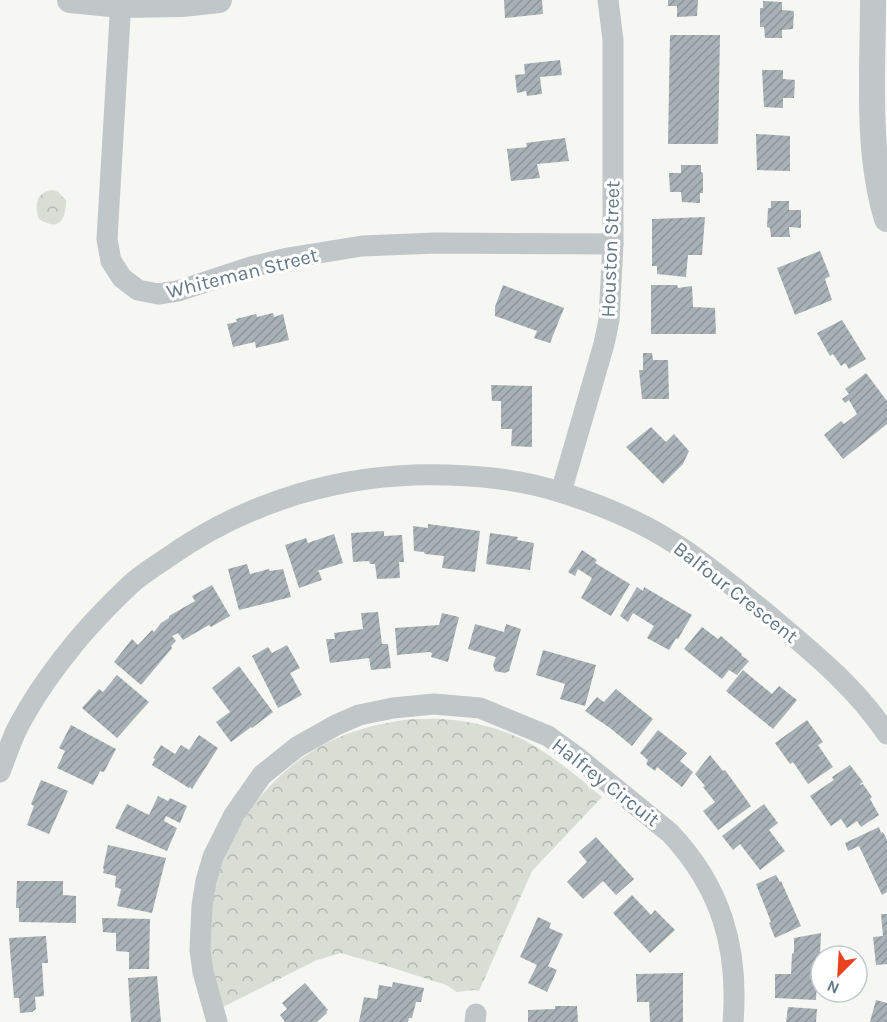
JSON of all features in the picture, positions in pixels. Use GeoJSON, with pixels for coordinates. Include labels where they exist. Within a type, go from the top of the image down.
{"type":"FeatureCollection","features":[{"type":"Feature","properties":{"kind":"street"},"geometry":{"type":"LineString","coordinates":[[70,0],[182,4],[219,0]]}},
{"type":"Feature","properties":{"kind":"street","name":"Houston Street"},"geometry":{"type":"LineString","coordinates":[[561,492],[609,320],[613,244],[613,40],[608,0]]}},
{"type":"Feature","properties":{"kind":"street"},"geometry":{"type":"LineString","coordinates":[[873,0],[872,113],[875,160],[887,219]]}},
{"type":"Feature","properties":{"kind":"street","name":"Whiteman Street"},"geometry":{"type":"LineString","coordinates":[[121,2],[107,239],[111,261],[122,278],[138,290],[158,294],[178,291],[270,262],[362,246],[436,243],[613,244]]}},
{"type":"Feature","properties":{"kind":"street","name":"Balfour Crescent"},"geometry":{"type":"LineString","coordinates":[[0,772],[16,732],[49,676],[88,627],[133,582],[184,546],[232,518],[284,498],[309,490],[364,479],[416,474],[486,477],[561,492],[619,514],[674,543],[724,579],[823,660],[862,700],[887,734]]}},
{"type":"Feature","properties":{"kind":"street","name":"Halfrey Circuit"},"geometry":{"type":"LineString","coordinates":[[217,1022],[203,972],[200,950],[202,906],[213,857],[234,815],[262,775],[297,747],[336,725],[359,716],[410,705],[434,704],[480,708],[548,736],[670,833],[694,862],[714,896],[727,934],[734,976],[733,1022]]}},
{"type":"Feature","properties":{"kind":"green space"},"geometry":{"type":"Polygon","coordinates":[[[53,190],[66,200],[63,218],[56,224],[46,223],[39,219],[37,209],[40,196],[53,190]]]}},
{"type":"Feature","properties":{"kind":"green space"},"geometry":{"type":"Polygon","coordinates":[[[412,719],[462,721],[516,736],[554,759],[602,797],[532,871],[479,991],[457,992],[446,985],[341,953],[317,960],[219,1009],[209,961],[212,901],[221,867],[232,840],[247,814],[265,791],[309,753],[334,739],[362,729],[412,719]]]}},
{"type":"Feature","properties":{"kind":"building"},"geometry":{"type":"Polygon","coordinates":[[[504,0],[542,0],[543,14],[505,18],[504,0]]]}},
{"type":"Feature","properties":{"kind":"building"},"geometry":{"type":"Polygon","coordinates":[[[668,0],[698,0],[697,16],[677,17],[677,6],[668,6],[668,0]]]}},
{"type":"Feature","properties":{"kind":"building"},"geometry":{"type":"Polygon","coordinates":[[[763,1],[782,2],[782,10],[794,11],[793,29],[782,30],[782,38],[765,38],[764,27],[760,27],[760,8],[763,8],[763,1]]]}},
{"type":"Feature","properties":{"kind":"building"},"geometry":{"type":"Polygon","coordinates":[[[670,35],[720,35],[718,144],[668,144],[670,35]]]}},
{"type":"Feature","properties":{"kind":"building"},"geometry":{"type":"Polygon","coordinates":[[[560,60],[562,75],[540,77],[542,94],[527,96],[526,91],[517,93],[515,75],[525,74],[524,64],[560,60]]]}},
{"type":"Feature","properties":{"kind":"building"},"geometry":{"type":"Polygon","coordinates":[[[762,70],[783,70],[783,79],[795,80],[794,98],[783,98],[783,108],[764,107],[762,70]]]}},
{"type":"Feature","properties":{"kind":"building"},"geometry":{"type":"Polygon","coordinates":[[[756,134],[790,136],[790,171],[757,170],[756,134]]]}},
{"type":"Feature","properties":{"kind":"building"},"geometry":{"type":"Polygon","coordinates":[[[565,138],[569,161],[537,164],[540,178],[511,181],[507,149],[527,147],[526,143],[565,138]]]}},
{"type":"Feature","properties":{"kind":"building"},"geometry":{"type":"Polygon","coordinates":[[[681,165],[701,165],[703,193],[700,193],[700,203],[682,202],[681,192],[670,192],[669,173],[681,173],[681,165]]]}},
{"type":"Feature","properties":{"kind":"building"},"geometry":{"type":"Polygon","coordinates":[[[771,201],[789,201],[789,210],[801,210],[801,228],[789,227],[790,237],[771,237],[770,228],[767,227],[768,208],[771,208],[771,201]]]}},
{"type":"Feature","properties":{"kind":"building"},"geometry":{"type":"Polygon","coordinates":[[[705,217],[702,255],[688,255],[686,277],[657,274],[657,266],[652,266],[652,219],[705,217]]]}},
{"type":"Feature","properties":{"kind":"building"},"geometry":{"type":"Polygon","coordinates":[[[820,251],[830,276],[825,279],[832,300],[795,315],[777,268],[820,251]]]}},
{"type":"Feature","properties":{"kind":"building"},"geometry":{"type":"Polygon","coordinates":[[[503,285],[564,308],[550,343],[534,338],[537,331],[495,316],[495,307],[503,285]]]}},
{"type":"Feature","properties":{"kind":"building"},"geometry":{"type":"Polygon","coordinates":[[[651,285],[677,285],[678,288],[692,286],[693,307],[715,308],[716,334],[651,334],[651,285]]]}},
{"type":"Feature","properties":{"kind":"building"},"geometry":{"type":"Polygon","coordinates":[[[273,313],[274,317],[283,314],[289,340],[256,348],[255,342],[233,347],[227,324],[256,314],[257,317],[273,313]]]}},
{"type":"Feature","properties":{"kind":"building"},"geometry":{"type":"Polygon","coordinates":[[[842,320],[866,359],[849,369],[845,363],[841,366],[833,354],[830,356],[817,333],[842,320]]]}},
{"type":"Feature","properties":{"kind":"building"},"geometry":{"type":"Polygon","coordinates":[[[643,353],[652,353],[653,360],[668,360],[669,399],[642,399],[639,370],[643,370],[643,353]]]}},
{"type":"Feature","properties":{"kind":"building"},"geometry":{"type":"Polygon","coordinates":[[[866,373],[887,401],[887,424],[843,459],[824,435],[841,421],[844,424],[857,414],[849,400],[845,403],[842,399],[849,394],[845,389],[866,373]]]}},
{"type":"Feature","properties":{"kind":"building"},"geometry":{"type":"Polygon","coordinates":[[[491,385],[532,386],[532,447],[511,446],[512,429],[501,429],[501,401],[492,401],[491,385]]]}},
{"type":"Feature","properties":{"kind":"building"},"geometry":{"type":"Polygon","coordinates":[[[651,427],[666,442],[674,434],[689,451],[683,464],[663,484],[626,447],[651,427]]]}},
{"type":"Feature","properties":{"kind":"building"},"geometry":{"type":"Polygon","coordinates":[[[428,524],[480,531],[475,572],[442,568],[444,556],[414,551],[413,526],[428,528],[428,524]]]}},
{"type":"Feature","properties":{"kind":"building"},"geometry":{"type":"Polygon","coordinates":[[[384,531],[384,536],[402,535],[404,562],[399,562],[400,578],[377,579],[375,564],[370,564],[369,561],[353,562],[351,533],[384,531]]]}},
{"type":"Feature","properties":{"kind":"building"},"geometry":{"type":"Polygon","coordinates":[[[490,533],[518,537],[517,540],[534,543],[530,570],[486,564],[490,533]]]}},
{"type":"Feature","properties":{"kind":"building"},"geometry":{"type":"Polygon","coordinates":[[[334,534],[343,563],[317,571],[322,580],[299,588],[285,545],[306,538],[308,543],[334,534]]]}},
{"type":"Feature","properties":{"kind":"building"},"geometry":{"type":"Polygon","coordinates":[[[582,550],[597,560],[595,563],[630,584],[611,616],[581,598],[592,578],[578,569],[575,576],[568,572],[582,550]]]}},
{"type":"Feature","properties":{"kind":"building"},"geometry":{"type":"Polygon","coordinates":[[[247,564],[250,574],[269,569],[270,571],[283,569],[291,597],[239,610],[228,569],[247,564]]]}},
{"type":"Feature","properties":{"kind":"building"},"geometry":{"type":"Polygon","coordinates":[[[212,585],[230,616],[183,640],[178,633],[172,636],[176,641],[171,646],[172,648],[141,685],[114,662],[132,639],[138,645],[169,616],[195,601],[192,596],[212,585]]]}},
{"type":"Feature","properties":{"kind":"building"},"geometry":{"type":"Polygon","coordinates":[[[637,587],[643,591],[644,587],[692,615],[669,650],[647,638],[654,626],[633,613],[628,622],[620,616],[637,587]]]}},
{"type":"Feature","properties":{"kind":"building"},"geometry":{"type":"Polygon","coordinates":[[[378,612],[382,644],[388,644],[391,668],[371,670],[369,658],[330,663],[326,639],[335,639],[334,633],[363,629],[361,613],[378,612]]]}},
{"type":"Feature","properties":{"kind":"building"},"geometry":{"type":"Polygon","coordinates":[[[442,613],[459,617],[448,662],[431,657],[432,653],[429,652],[397,655],[395,628],[439,625],[442,613]]]}},
{"type":"Feature","properties":{"kind":"building"},"geometry":{"type":"Polygon","coordinates":[[[475,624],[504,632],[506,624],[521,629],[509,671],[505,673],[495,671],[493,665],[496,657],[468,649],[475,624]]]}},
{"type":"Feature","properties":{"kind":"building"},"geometry":{"type":"Polygon","coordinates":[[[702,627],[718,639],[721,636],[749,661],[737,675],[729,670],[722,679],[684,649],[702,627]]]}},
{"type":"Feature","properties":{"kind":"building"},"geometry":{"type":"Polygon","coordinates":[[[287,645],[300,668],[290,673],[302,695],[278,708],[252,656],[268,647],[272,653],[287,645]]]}},
{"type":"Feature","properties":{"kind":"building"},"geometry":{"type":"Polygon","coordinates":[[[543,650],[596,665],[585,706],[560,699],[565,684],[536,675],[543,650]]]}},
{"type":"Feature","properties":{"kind":"building"},"geometry":{"type":"Polygon","coordinates":[[[239,666],[273,712],[231,742],[216,722],[230,712],[212,688],[239,666]]]}},
{"type":"Feature","properties":{"kind":"building"},"geometry":{"type":"Polygon","coordinates":[[[743,670],[772,694],[779,686],[797,700],[773,729],[726,691],[743,670]]]}},
{"type":"Feature","properties":{"kind":"building"},"geometry":{"type":"Polygon","coordinates":[[[117,675],[149,702],[117,738],[82,708],[99,689],[103,692],[117,675]]]}},
{"type":"Feature","properties":{"kind":"building"},"geometry":{"type":"Polygon","coordinates":[[[616,689],[653,719],[632,746],[585,711],[597,697],[604,702],[616,689]]]}},
{"type":"Feature","properties":{"kind":"building"},"geometry":{"type":"Polygon","coordinates":[[[807,720],[823,742],[818,745],[833,767],[808,784],[793,762],[790,764],[775,743],[807,720]]]}},
{"type":"Feature","properties":{"kind":"building"},"geometry":{"type":"Polygon","coordinates":[[[71,725],[116,749],[104,772],[100,771],[93,785],[57,768],[65,751],[59,748],[71,725]]]}},
{"type":"Feature","properties":{"kind":"building"},"geometry":{"type":"Polygon","coordinates":[[[658,730],[687,753],[680,761],[693,772],[682,787],[657,767],[655,771],[646,764],[648,760],[640,753],[658,730]]]}},
{"type":"Feature","properties":{"kind":"building"},"geometry":{"type":"Polygon","coordinates":[[[199,735],[218,748],[192,789],[152,765],[155,759],[153,758],[161,745],[175,754],[181,745],[189,750],[199,735]]]}},
{"type":"Feature","properties":{"kind":"building"},"geometry":{"type":"Polygon","coordinates":[[[710,755],[723,771],[725,770],[751,806],[718,830],[703,811],[715,802],[695,774],[710,755]]]}},
{"type":"Feature","properties":{"kind":"building"},"geometry":{"type":"Polygon","coordinates":[[[850,765],[863,782],[860,784],[863,784],[872,797],[870,799],[879,815],[861,827],[857,821],[847,828],[841,819],[831,826],[810,796],[834,780],[832,777],[850,765]]]}},
{"type":"Feature","properties":{"kind":"building"},"geometry":{"type":"Polygon","coordinates":[[[41,780],[68,791],[49,834],[27,825],[34,806],[31,804],[41,780]]]}},
{"type":"Feature","properties":{"kind":"building"},"geometry":{"type":"Polygon","coordinates":[[[158,796],[168,801],[170,798],[187,806],[180,823],[166,816],[164,821],[177,828],[167,851],[115,828],[127,804],[149,815],[158,796]]]}},
{"type":"Feature","properties":{"kind":"building"},"geometry":{"type":"Polygon","coordinates":[[[764,804],[778,823],[769,830],[785,851],[760,870],[740,844],[733,850],[722,836],[764,804]]]}},
{"type":"Feature","properties":{"kind":"building"},"geometry":{"type":"Polygon","coordinates":[[[879,827],[887,840],[887,892],[882,895],[859,846],[848,851],[845,843],[879,827]]]}},
{"type":"Feature","properties":{"kind":"building"},"geometry":{"type":"Polygon","coordinates":[[[596,837],[634,879],[616,895],[603,881],[583,899],[567,882],[587,862],[579,852],[596,837]]]}},
{"type":"Feature","properties":{"kind":"building"},"geometry":{"type":"Polygon","coordinates":[[[108,845],[166,858],[152,913],[117,906],[121,889],[115,887],[116,876],[103,873],[108,845]]]}},
{"type":"Feature","properties":{"kind":"building"},"geometry":{"type":"Polygon","coordinates":[[[776,875],[781,881],[801,926],[775,938],[756,884],[776,875]]]}},
{"type":"Feature","properties":{"kind":"building"},"geometry":{"type":"Polygon","coordinates":[[[17,881],[63,881],[63,895],[76,896],[76,923],[19,922],[19,908],[16,908],[17,881]]]}},
{"type":"Feature","properties":{"kind":"building"},"geometry":{"type":"Polygon","coordinates":[[[632,895],[651,915],[655,910],[675,930],[650,953],[613,913],[632,895]]]}},
{"type":"Feature","properties":{"kind":"building"},"geometry":{"type":"Polygon","coordinates":[[[881,914],[887,914],[887,964],[876,965],[873,937],[883,936],[881,914]]]}},
{"type":"Feature","properties":{"kind":"building"},"geometry":{"type":"Polygon","coordinates":[[[538,917],[551,923],[549,928],[563,934],[548,966],[557,970],[547,992],[528,983],[537,965],[520,957],[538,917]]]}},
{"type":"Feature","properties":{"kind":"building"},"geometry":{"type":"Polygon","coordinates":[[[102,918],[150,919],[149,969],[129,969],[129,952],[116,951],[116,933],[103,932],[102,918]]]}},
{"type":"Feature","properties":{"kind":"building"},"geometry":{"type":"Polygon","coordinates":[[[821,933],[820,944],[809,944],[809,1000],[775,998],[775,974],[791,974],[794,938],[821,933]]]}},
{"type":"Feature","properties":{"kind":"building"},"geometry":{"type":"Polygon","coordinates":[[[46,936],[48,963],[42,963],[44,996],[35,997],[36,1009],[32,1012],[20,1013],[19,998],[14,998],[9,938],[46,936]]]}},
{"type":"Feature","properties":{"kind":"building"},"geometry":{"type":"Polygon","coordinates":[[[683,973],[683,1022],[650,1022],[649,1002],[637,1002],[636,974],[683,973]]]}},
{"type":"Feature","properties":{"kind":"building"},"geometry":{"type":"Polygon","coordinates":[[[157,976],[161,1022],[131,1022],[128,978],[157,976]]]}},
{"type":"Feature","properties":{"kind":"building"},"geometry":{"type":"Polygon","coordinates":[[[393,982],[424,988],[421,1002],[416,1002],[412,1018],[409,1018],[408,1022],[359,1022],[364,997],[377,999],[379,985],[392,987],[393,982]]]}},
{"type":"Feature","properties":{"kind":"building"},"geometry":{"type":"Polygon","coordinates":[[[305,983],[328,1010],[327,1013],[317,1022],[285,1022],[280,1015],[287,1009],[282,1003],[305,983]]]}},
{"type":"Feature","properties":{"kind":"building"},"geometry":{"type":"Polygon","coordinates":[[[876,1000],[887,1003],[887,1022],[870,1022],[876,1000]]]}},
{"type":"Feature","properties":{"kind":"building"},"geometry":{"type":"Polygon","coordinates":[[[555,1006],[577,1006],[578,1022],[528,1022],[528,1010],[555,1009],[555,1006]]]}},
{"type":"Feature","properties":{"kind":"building"},"geometry":{"type":"Polygon","coordinates":[[[788,1007],[817,1009],[816,1022],[786,1022],[788,1007]]]}}]}
